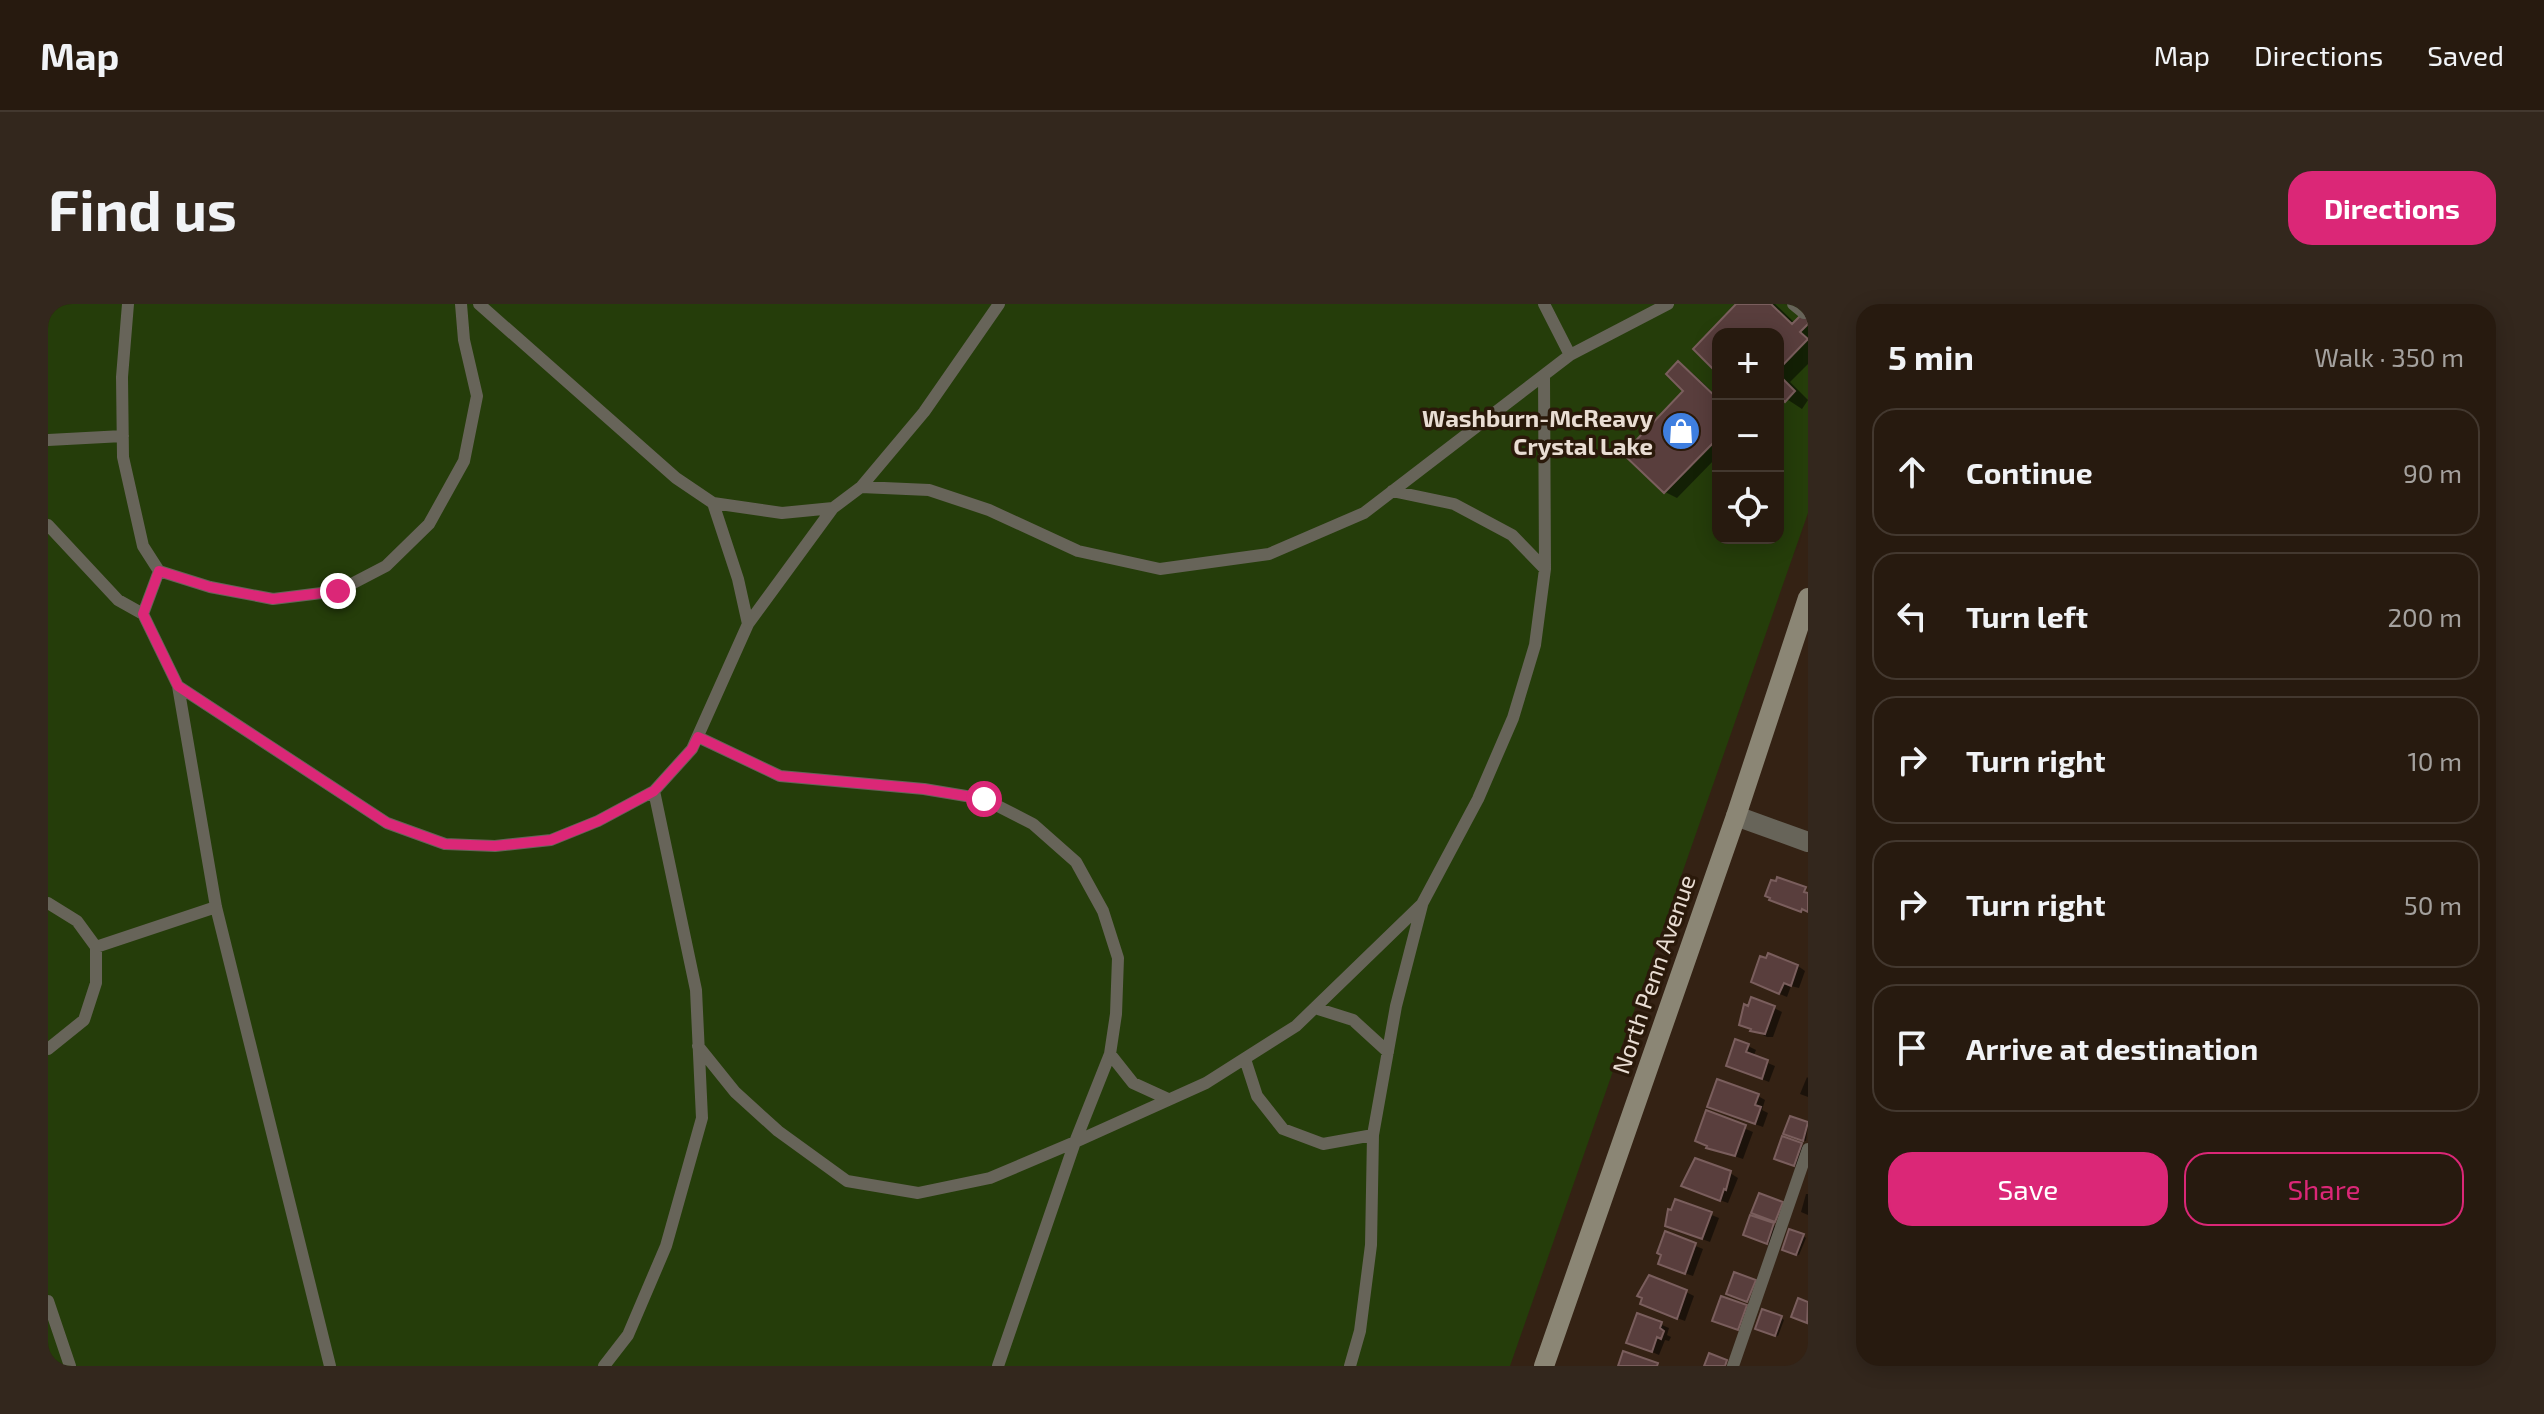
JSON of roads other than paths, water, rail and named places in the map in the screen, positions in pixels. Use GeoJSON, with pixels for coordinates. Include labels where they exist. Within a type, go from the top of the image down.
{"type":"FeatureCollection","features":[{"type":"Feature","properties":{"kind":"main road","name":"North Penn Avenue"},"geometry":{"type":"LineString","coordinates":[[1544,1366],[1736,816],[1808,598]]}},
{"type":"Feature","properties":{"kind":"street"},"geometry":{"type":"LineString","coordinates":[[1736,816],[1808,842]]}},
{"type":"Feature","properties":{"kind":"lane"},"geometry":{"type":"LineString","coordinates":[[128,304],[122,377],[123,457],[143,546],[159,571],[210,587],[273,599],[338,591],[386,566],[429,524],[464,461],[477,396],[464,340],[461,304]]}},
{"type":"Feature","properties":{"kind":"lane"},"geometry":{"type":"LineString","coordinates":[[479,304],[676,478],[713,503],[782,513],[833,508]]}},
{"type":"Feature","properties":{"kind":"lane"},"geometry":{"type":"LineString","coordinates":[[178,686],[387,823],[445,844],[495,846],[551,840],[598,821],[654,791],[692,749],[748,624],[833,508],[861,487],[924,412],[999,304]]}},
{"type":"Feature","properties":{"kind":"lane"},"geometry":{"type":"LineString","coordinates":[[1544,304],[1570,355]]}},
{"type":"Feature","properties":{"kind":"lane"},"geometry":{"type":"LineString","coordinates":[[861,487],[929,490],[989,510],[1078,551],[1160,569],[1269,554],[1364,513],[1570,355],[1668,304]]}},
{"type":"Feature","properties":{"kind":"lane"},"geometry":{"type":"LineString","coordinates":[[1350,1366],[1360,1331],[1371,1245],[1373,1135],[1396,1006],[1422,904],[1478,799],[1513,718],[1535,645],[1545,569],[1544,375]]}},
{"type":"Feature","properties":{"kind":"lane"},"geometry":{"type":"LineString","coordinates":[[48,440],[123,436]]}},
{"type":"Feature","properties":{"kind":"lane"},"geometry":{"type":"LineString","coordinates":[[1392,491],[1454,504],[1512,535],[1545,569]]}},
{"type":"Feature","properties":{"kind":"lane"},"geometry":{"type":"LineString","coordinates":[[713,503],[738,579],[748,624]]}},
{"type":"Feature","properties":{"kind":"lane"},"geometry":{"type":"LineString","coordinates":[[48,525],[118,600],[143,614],[178,686],[216,907],[330,1366]]}},
{"type":"Feature","properties":{"kind":"lane"},"geometry":{"type":"LineString","coordinates":[[143,614],[159,571]]}},
{"type":"Feature","properties":{"kind":"lane"},"geometry":{"type":"LineString","coordinates":[[698,737],[780,776],[924,789],[984,799],[1033,824],[1076,862],[1103,911],[1118,958],[1116,1014],[1110,1054],[1075,1142],[998,1366]]}},
{"type":"Feature","properties":{"kind":"lane"},"geometry":{"type":"LineString","coordinates":[[604,1366],[628,1335],[666,1246],[702,1118],[696,990],[654,791]]}},
{"type":"Feature","properties":{"kind":"lane"},"geometry":{"type":"LineString","coordinates":[[48,903],[77,921],[96,947],[96,983],[84,1020],[48,1049]]}},
{"type":"Feature","properties":{"kind":"lane"},"geometry":{"type":"LineString","coordinates":[[698,1046],[735,1092],[778,1131],[847,1181],[918,1193],[990,1178],[1206,1083],[1296,1026],[1422,904]]}},
{"type":"Feature","properties":{"kind":"lane"},"geometry":{"type":"LineString","coordinates":[[96,947],[216,907]]}},
{"type":"Feature","properties":{"kind":"lane"},"geometry":{"type":"LineString","coordinates":[[1315,1008],[1353,1020],[1388,1052]]}},
{"type":"Feature","properties":{"kind":"lane"},"geometry":{"type":"LineString","coordinates":[[1110,1054],[1133,1083],[1168,1099]]}},
{"type":"Feature","properties":{"kind":"lane"},"geometry":{"type":"LineString","coordinates":[[1245,1059],[1257,1096],[1283,1129],[1323,1144],[1373,1135]]}},
{"type":"Feature","properties":{"kind":"lane"},"geometry":{"type":"LineString","coordinates":[[1733,1366],[1808,1149]]}},
{"type":"Feature","properties":{"kind":"lane"},"geometry":{"type":"LineString","coordinates":[[48,1301],[70,1366]]}},
{"type":"Feature","properties":{"kind":"place","name":"Washburn-McReavy Crystal Lake"},"geometry":{"type":"Point","coordinates":[1681,431]}}]}
